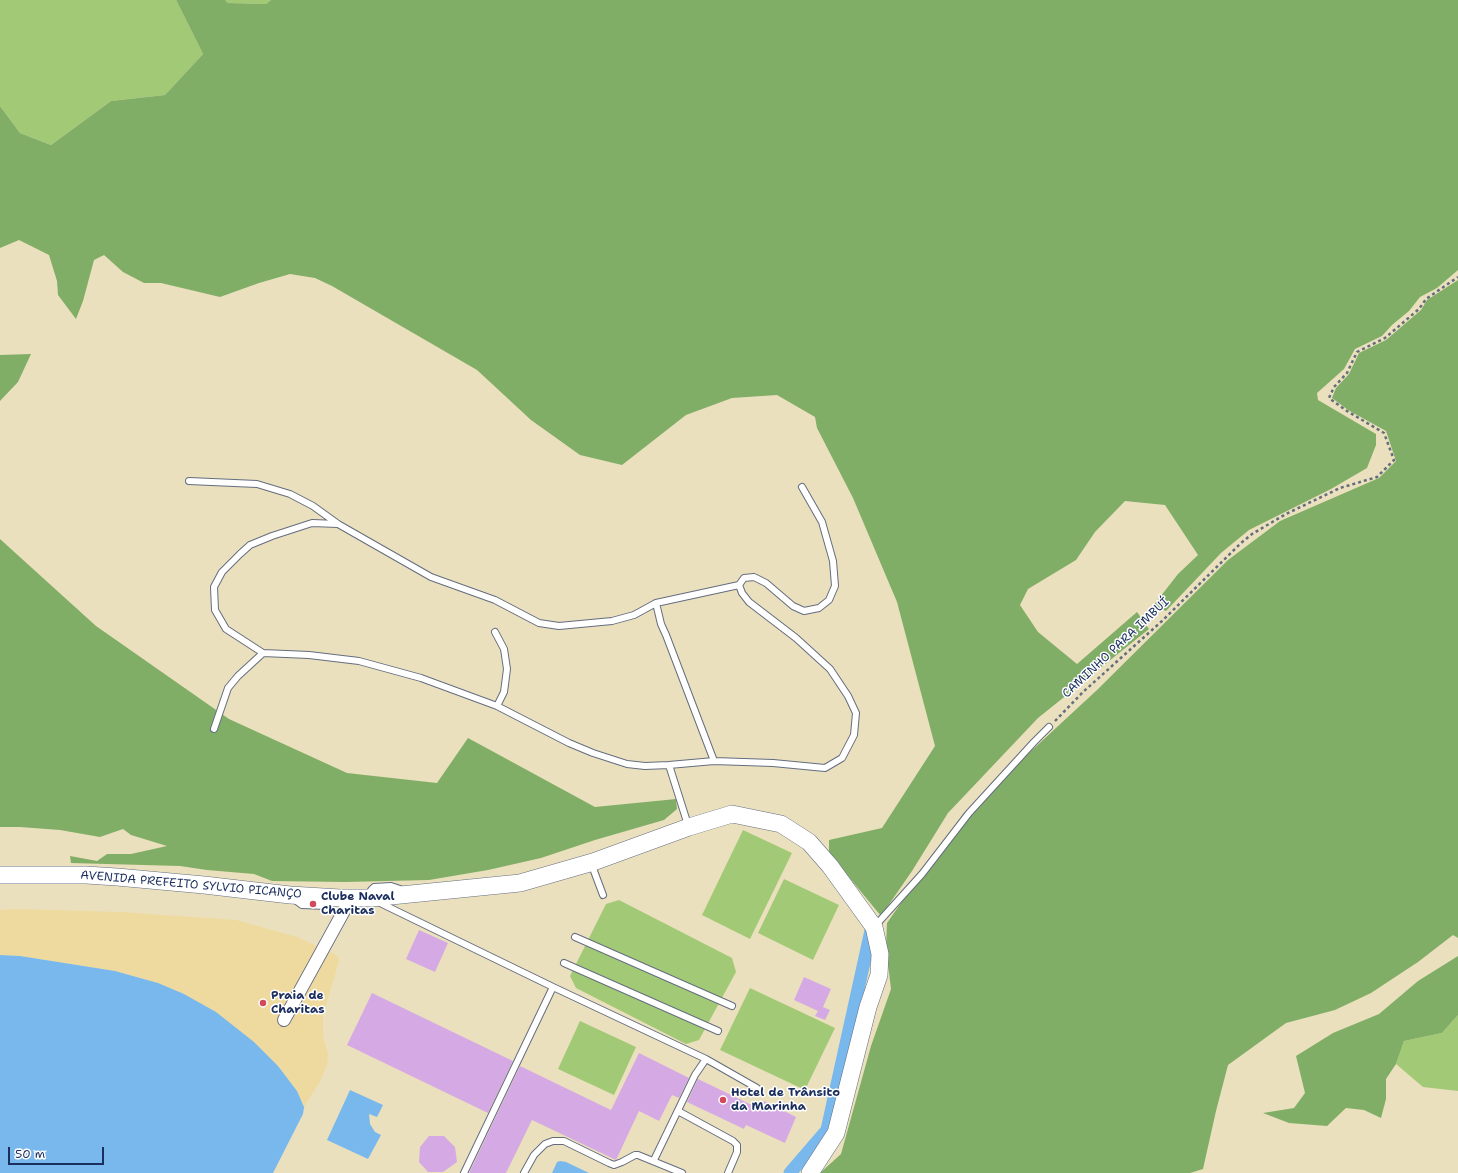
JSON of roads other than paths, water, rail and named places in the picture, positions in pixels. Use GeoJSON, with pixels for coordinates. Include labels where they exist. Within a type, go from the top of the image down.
{"type":"FeatureCollection","features":[{"type":"Feature","properties":{"kind":"street","name":"AVENIDA PREFEITO SYLVIO PICANÇO"},"geometry":{"type":"LineString","coordinates":[[0,875],[86,875],[197,884],[290,895],[371,898],[520,883],[592,862],[689,827],[732,814],[780,824],[810,842],[830,866],[874,927]]}},
{"type":"Feature","properties":{"kind":"street"},"geometry":{"type":"LineString","coordinates":[[284,1020],[345,898]]}},
{"type":"Feature","properties":{"kind":"street"},"geometry":{"type":"LineString","coordinates":[[810,1173],[836,1133],[868,1007],[879,975],[880,954],[874,927]]}},
{"type":"Feature","properties":{"kind":"lane"},"geometry":{"type":"LineString","coordinates":[[189,481],[256,484],[290,494],[313,506],[338,524],[431,577],[481,594],[539,623],[559,626],[612,621],[634,615],[656,603],[739,585],[744,578],[754,577],[766,583],[793,606],[804,610],[819,608],[829,600],[835,586],[833,561],[822,522],[802,487]]}},
{"type":"Feature","properties":{"kind":"lane"},"geometry":{"type":"LineString","coordinates":[[338,524],[312,522],[250,545],[240,554],[222,572],[214,587],[215,610],[226,629],[263,653],[309,655],[359,661],[422,678],[497,706],[569,743],[593,753],[628,764],[645,766],[714,761],[825,768],[842,758],[854,735],[856,713],[848,696],[830,670],[796,638],[749,602],[742,593],[739,585]]}},
{"type":"Feature","properties":{"kind":"lane"},"geometry":{"type":"LineString","coordinates":[[656,603],[661,624],[714,761]]}},
{"type":"Feature","properties":{"kind":"lane"},"geometry":{"type":"LineString","coordinates":[[495,632],[504,649],[507,669],[504,692],[497,706]]}},
{"type":"Feature","properties":{"kind":"lane"},"geometry":{"type":"LineString","coordinates":[[214,728],[228,688],[238,676],[263,653]]}},
{"type":"Feature","properties":{"kind":"lane"},"geometry":{"type":"LineString","coordinates":[[874,927],[922,874],[969,813],[1049,727]]}},
{"type":"Feature","properties":{"kind":"lane"},"geometry":{"type":"LineString","coordinates":[[669,765],[689,827]]}},
{"type":"Feature","properties":{"kind":"lane"},"geometry":{"type":"LineString","coordinates":[[592,862],[603,895]]}},
{"type":"Feature","properties":{"kind":"lane"},"geometry":{"type":"LineString","coordinates":[[371,898],[706,1060],[757,1088]]}},
{"type":"Feature","properties":{"kind":"lane"},"geometry":{"type":"LineString","coordinates":[[575,937],[732,1006]]}},
{"type":"Feature","properties":{"kind":"lane"},"geometry":{"type":"LineString","coordinates":[[564,963],[718,1031]]}},
{"type":"Feature","properties":{"kind":"lane"},"geometry":{"type":"LineString","coordinates":[[464,1173],[553,987]]}},
{"type":"Feature","properties":{"kind":"lane"},"geometry":{"type":"LineString","coordinates":[[654,1160],[695,1075],[706,1060]]}},
{"type":"Feature","properties":{"kind":"lane"},"geometry":{"type":"LineString","coordinates":[[678,1112],[733,1141],[737,1145],[737,1152],[728,1173]]}},
{"type":"Feature","properties":{"kind":"lane"},"geometry":{"type":"LineString","coordinates":[[524,1173],[534,1155],[545,1144],[553,1141],[564,1141],[614,1165],[638,1155],[654,1160],[682,1173]]}},
{"type":"Feature","properties":{"kind":"water"},"geometry":{"type":"Polygon","coordinates":[[[0,955],[20,956],[115,971],[158,983],[184,994],[216,1012],[254,1042],[278,1066],[297,1091],[304,1107],[303,1114],[273,1173],[0,1173],[0,955]]]}},
{"type":"Feature","properties":{"kind":"water"},"geometry":{"type":"Polygon","coordinates":[[[350,1090],[383,1105],[377,1117],[369,1114],[370,1124],[375,1132],[381,1135],[368,1159],[327,1140],[350,1090]]]}},
{"type":"Feature","properties":{"kind":"water"},"geometry":{"type":"Polygon","coordinates":[[[557,1162],[566,1162],[589,1173],[552,1173],[557,1162]]]}},
{"type":"Feature","properties":{"kind":"waterway"},"geometry":{"type":"LineString","coordinates":[[790,1173],[827,1130],[872,926]]}},
{"type":"Feature","properties":{"kind":"place","name":"Clube Naval Charitas"},"geometry":{"type":"Point","coordinates":[313,904]}},
{"type":"Feature","properties":{"kind":"place","name":"Praia de Charitas"},"geometry":{"type":"Point","coordinates":[263,1003]}},
{"type":"Feature","properties":{"kind":"place","name":"Hotel de Trânsito da Marinha"},"geometry":{"type":"Point","coordinates":[723,1100]}}]}
